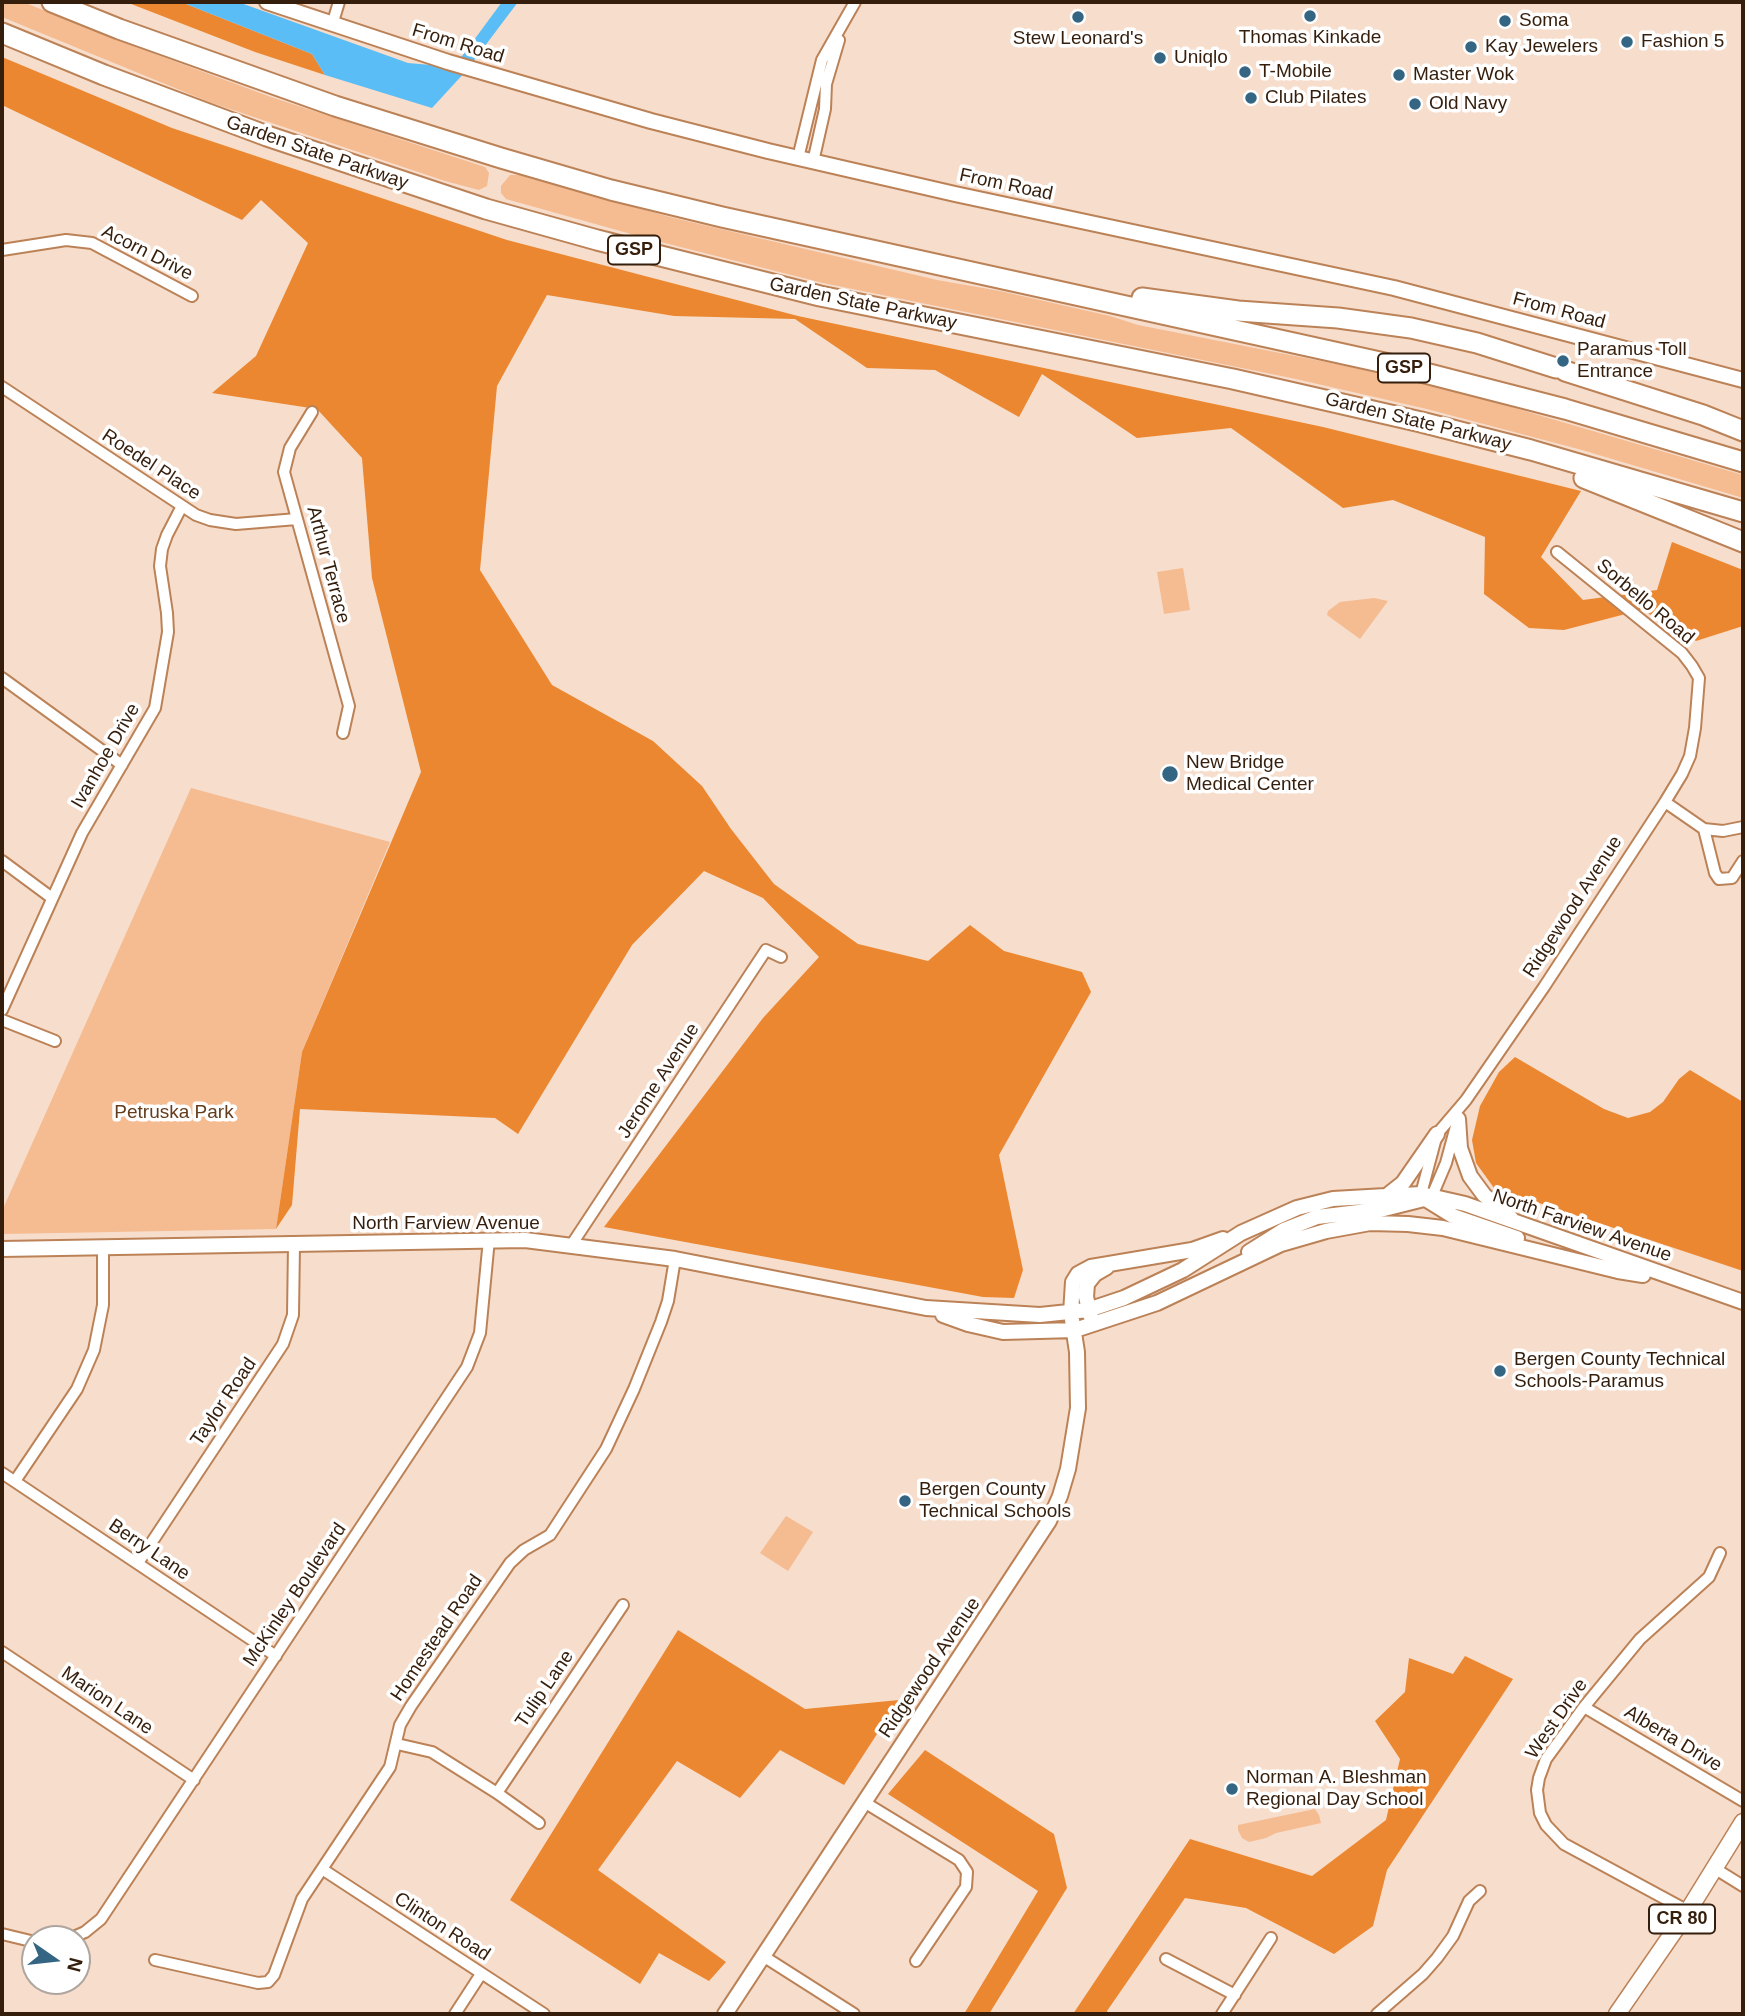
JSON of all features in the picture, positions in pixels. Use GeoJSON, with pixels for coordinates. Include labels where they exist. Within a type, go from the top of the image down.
{"type":"FeatureCollection","features":[{"type":"Feature","properties":{"kind":"highway","name":"GSP"},"geometry":{"type":"LineString","coordinates":[[52,2],[130,33],[324,102],[545,171],[722,217],[1453,380],[1610,421],[1743,461]]}},
{"type":"Feature","properties":{"kind":"highway","name":"Garden State Parkway"},"geometry":{"type":"LineString","coordinates":[[2,33],[157,96],[278,140],[486,209],[597,240],[820,296],[1288,391],[1421,422],[1542,453],[1743,512]]}},
{"type":"Feature","properties":{"kind":"highway"},"geometry":{"type":"LineString","coordinates":[[1061,292],[1148,298],[1219,309],[1338,318],[1411,328],[1476,343],[1734,423],[1743,431]]}},
{"type":"Feature","properties":{"kind":"highway"},"geometry":{"type":"LineString","coordinates":[[1421,422],[1618,489],[1743,542]]}},
{"type":"Feature","properties":{"kind":"main road","name":"CR 80"},"geometry":{"type":"LineString","coordinates":[[1617,2014],[1688,1911],[1743,1822]]}},
{"type":"Feature","properties":{"kind":"street","name":"From Road"},"geometry":{"type":"LineString","coordinates":[[267,2],[448,62],[651,121],[813,162],[1394,288],[1743,380]]}},
{"type":"Feature","properties":{"kind":"street"},"geometry":{"type":"LineString","coordinates":[[332,24],[339,2]]}},
{"type":"Feature","properties":{"kind":"street"},"geometry":{"type":"LineString","coordinates":[[798,158],[822,60],[855,2]]}},
{"type":"Feature","properties":{"kind":"street"},"geometry":{"type":"LineString","coordinates":[[813,162],[824,118],[826,84],[844,24]]}},
{"type":"Feature","properties":{"kind":"street","name":"Acorn Drive"},"geometry":{"type":"LineString","coordinates":[[2,250],[66,240],[92,243],[192,296]]}},
{"type":"Feature","properties":{"kind":"street","name":"Roedel Place"},"geometry":{"type":"LineString","coordinates":[[2,387],[204,518],[225,524],[297,519]]}},
{"type":"Feature","properties":{"kind":"street","name":"Arthur Terrace"},"geometry":{"type":"LineString","coordinates":[[312,412],[289,448],[284,469],[348,706],[343,733]]}},
{"type":"Feature","properties":{"kind":"street","name":"Ivanhoe Drive"},"geometry":{"type":"LineString","coordinates":[[2,1010],[82,833],[149,720],[158,694],[168,632],[161,557],[167,535],[182,506]]}},
{"type":"Feature","properties":{"kind":"street","name":"Sorbello Road"},"geometry":{"type":"LineString","coordinates":[[1557,552],[1682,653],[1699,678],[1695,728]]}},
{"type":"Feature","properties":{"kind":"street"},"geometry":{"type":"LineString","coordinates":[[2,678],[122,765]]}},
{"type":"Feature","properties":{"kind":"street","name":"Ridgewood Avenue"},"geometry":{"type":"LineString","coordinates":[[1426,1196],[1437,1134],[1465,1100],[1539,994],[1665,802],[1690,756],[1695,728]]}},
{"type":"Feature","properties":{"kind":"street"},"geometry":{"type":"LineString","coordinates":[[1665,802],[1704,829],[1723,831],[1743,827]]}},
{"type":"Feature","properties":{"kind":"street"},"geometry":{"type":"LineString","coordinates":[[1704,829],[1715,873],[1719,879],[1732,878],[1743,861]]}},
{"type":"Feature","properties":{"kind":"street"},"geometry":{"type":"LineString","coordinates":[[2,861],[52,898]]}},
{"type":"Feature","properties":{"kind":"street","name":"Jerome Avenue"},"geometry":{"type":"LineString","coordinates":[[572,1244],[766,950],[781,957]]}},
{"type":"Feature","properties":{"kind":"street"},"geometry":{"type":"LineString","coordinates":[[2,1020],[55,1041]]}},
{"type":"Feature","properties":{"kind":"street","name":"Ridgewood Avenue"},"geometry":{"type":"LineString","coordinates":[[1426,1196],[1446,1163],[1465,1100]]}},
{"type":"Feature","properties":{"kind":"street"},"geometry":{"type":"LineString","coordinates":[[1458,1119],[1460,1148],[1470,1176],[1485,1195],[1520,1225]]}},
{"type":"Feature","properties":{"kind":"street"},"geometry":{"type":"LineString","coordinates":[[1389,1194],[1403,1183],[1437,1134]]}},
{"type":"Feature","properties":{"kind":"street","name":"North Farview Avenue"},"geometry":{"type":"LineString","coordinates":[[2,1249],[489,1239],[572,1244],[675,1259],[926,1308],[1014,1315],[1071,1313],[1124,1298],[1183,1270],[1241,1233],[1297,1208],[1333,1199],[1389,1194],[1426,1196],[1465,1205],[1679,1280]]}},
{"type":"Feature","properties":{"kind":"street"},"geometry":{"type":"LineString","coordinates":[[1226,1269],[1260,1243],[1317,1217],[1384,1209],[1426,1196],[1453,1216],[1618,1271]]}},
{"type":"Feature","properties":{"kind":"street","name":"North Farview Avenue"},"geometry":{"type":"LineString","coordinates":[[926,1308],[968,1324],[1003,1332],[1075,1330],[1157,1303],[1281,1244],[1325,1231],[1370,1223],[1443,1228],[1618,1271],[1679,1280]]}},
{"type":"Feature","properties":{"kind":"street"},"geometry":{"type":"LineString","coordinates":[[1071,1313],[1073,1282],[1078,1274],[1091,1267],[1192,1250],[1241,1233]]}},
{"type":"Feature","properties":{"kind":"street","name":"McKinley Boulevard"},"geometry":{"type":"LineString","coordinates":[[91,1927],[102,1919],[467,1367],[480,1333],[489,1239]]}},
{"type":"Feature","properties":{"kind":"street","name":"Taylor Road"},"geometry":{"type":"LineString","coordinates":[[138,1563],[283,1344],[293,1315],[294,1245]]}},
{"type":"Feature","properties":{"kind":"street"},"geometry":{"type":"LineString","coordinates":[[15,1482],[77,1389],[94,1350],[103,1305],[103,1248]]}},
{"type":"Feature","properties":{"kind":"street","name":"Homestead Road"},"geometry":{"type":"LineString","coordinates":[[155,1960],[246,1981],[268,1982],[279,1966],[302,1899],[390,1767],[400,1724],[510,1563],[524,1550],[550,1535],[606,1449],[634,1390],[661,1322],[675,1259]]}},
{"type":"Feature","properties":{"kind":"street"},"geometry":{"type":"LineString","coordinates":[[1094,1325],[1088,1310],[1087,1284],[1095,1274],[1111,1264]]}},
{"type":"Feature","properties":{"kind":"street"},"geometry":{"type":"LineString","coordinates":[[1679,1280],[1743,1302]]}},
{"type":"Feature","properties":{"kind":"street","name":"Ridgewood Avenue"},"geometry":{"type":"LineString","coordinates":[[725,2014],[1025,1560],[1055,1509],[1068,1469],[1076,1429],[1078,1373],[1071,1313]]}},
{"type":"Feature","properties":{"kind":"street","name":"Berry Lane"},"geometry":{"type":"LineString","coordinates":[[2,1473],[276,1656]]}},
{"type":"Feature","properties":{"kind":"street","name":"West Drive"},"geometry":{"type":"LineString","coordinates":[[1688,1911],[1564,1844],[1546,1825],[1538,1801],[1539,1778],[1546,1759],[1584,1707],[1640,1639],[1709,1577],[1720,1553]]}},
{"type":"Feature","properties":{"kind":"street","name":"Tulip Lane"},"geometry":{"type":"LineString","coordinates":[[497,1793],[623,1605]]}},
{"type":"Feature","properties":{"kind":"street","name":"Marion Lane"},"geometry":{"type":"LineString","coordinates":[[2,1652],[194,1780]]}},
{"type":"Feature","properties":{"kind":"street","name":"Alberta Drive"},"geometry":{"type":"LineString","coordinates":[[1584,1707],[1743,1801]]}},
{"type":"Feature","properties":{"kind":"street"},"geometry":{"type":"LineString","coordinates":[[397,1744],[432,1752],[539,1823]]}},
{"type":"Feature","properties":{"kind":"street"},"geometry":{"type":"LineString","coordinates":[[864,1802],[959,1860],[967,1872],[966,1887],[916,1961]]}},
{"type":"Feature","properties":{"kind":"street"},"geometry":{"type":"LineString","coordinates":[[1714,1868],[1743,1886]]}},
{"type":"Feature","properties":{"kind":"street","name":"Clinton Road"},"geometry":{"type":"LineString","coordinates":[[321,1869],[544,2014]]}},
{"type":"Feature","properties":{"kind":"street"},"geometry":{"type":"LineString","coordinates":[[1377,2014],[1423,1974],[1437,1958],[1453,1936],[1469,1901],[1480,1891]]}},
{"type":"Feature","properties":{"kind":"street"},"geometry":{"type":"LineString","coordinates":[[2,1934],[21,1939]]}},
{"type":"Feature","properties":{"kind":"street"},"geometry":{"type":"LineString","coordinates":[[1222,2014],[1271,1938]]}},
{"type":"Feature","properties":{"kind":"street"},"geometry":{"type":"LineString","coordinates":[[762,1956],[854,2014]]}},
{"type":"Feature","properties":{"kind":"street"},"geometry":{"type":"LineString","coordinates":[[1166,1959],[1235,1994]]}},
{"type":"Feature","properties":{"kind":"street"},"geometry":{"type":"LineString","coordinates":[[455,2014],[481,1974]]}},
{"type":"Feature","properties":{"kind":"green space"},"geometry":{"type":"Polygon","coordinates":[[[2,2],[23,2],[271,97],[485,167],[489,173],[487,186],[479,190],[445,181],[209,102],[2,17],[2,2]]]}},
{"type":"Feature","properties":{"kind":"green space"},"geometry":{"type":"Polygon","coordinates":[[[510,175],[519,175],[674,218],[937,280],[1000,291],[1138,325],[1453,390],[1743,475],[1743,498],[1582,450],[1427,409],[1296,379],[823,283],[649,239],[506,199],[501,193],[501,186],[510,175]]]}},
{"type":"Feature","properties":{"kind":"green space"},"geometry":{"type":"Polygon","coordinates":[[[1183,568],[1190,610],[1164,614],[1157,572],[1183,568]]]}},
{"type":"Feature","properties":{"kind":"green space"},"geometry":{"type":"Polygon","coordinates":[[[1374,598],[1388,601],[1360,639],[1327,615],[1328,611],[1340,602],[1374,598]]]}},
{"type":"Feature","properties":{"kind":"green space","name":"Petruska Park"},"geometry":{"type":"Polygon","coordinates":[[[191,788],[390,842],[302,1052],[276,1229],[2,1234],[2,1211],[191,788]]]}},
{"type":"Feature","properties":{"kind":"green space"},"geometry":{"type":"Polygon","coordinates":[[[786,1516],[813,1532],[788,1571],[760,1553],[786,1516]]]}},
{"type":"Feature","properties":{"kind":"green space"},"geometry":{"type":"Polygon","coordinates":[[[1315,1809],[1321,1823],[1249,1842],[1242,1838],[1238,1830],[1238,1825],[1315,1809]]]}},
{"type":"Feature","properties":{"kind":"shaded area"},"geometry":{"type":"Polygon","coordinates":[[[126,2],[181,2],[312,54],[325,75],[255,52],[126,2]]]}},
{"type":"Feature","properties":{"kind":"shaded area"},"geometry":{"type":"Polygon","coordinates":[[[2,57],[172,128],[507,240],[798,316],[1323,427],[1581,491],[1541,557],[1583,600],[1657,590],[1672,542],[1743,570],[1743,626],[1696,641],[1674,626],[1641,610],[1564,630],[1529,628],[1484,594],[1485,537],[1393,500],[1343,508],[1231,428],[1137,438],[1042,374],[1019,417],[935,370],[867,368],[795,319],[674,316],[547,295],[497,386],[480,570],[552,685],[653,741],[702,786],[774,884],[858,944],[928,961],[970,925],[1004,951],[1082,972],[1091,992],[999,1155],[1023,1270],[1014,1298],[983,1297],[604,1227],[763,1018],[819,957],[763,898],[704,871],[632,945],[518,1134],[495,1118],[300,1109],[292,1205],[276,1229],[302,1052],[421,772],[372,578],[362,458],[317,409],[212,393],[256,356],[308,243],[261,200],[242,220],[2,105],[2,57]]]}},
{"type":"Feature","properties":{"kind":"shaded area"},"geometry":{"type":"Polygon","coordinates":[[[1515,1057],[1604,1109],[1628,1118],[1650,1112],[1663,1102],[1679,1079],[1690,1070],[1743,1102],[1743,1271],[1494,1188],[1476,1163],[1472,1140],[1480,1106],[1499,1072],[1515,1057]]]}},
{"type":"Feature","properties":{"kind":"shaded area"},"geometry":{"type":"Polygon","coordinates":[[[678,1630],[805,1709],[899,1700],[844,1785],[780,1750],[740,1798],[677,1761],[598,1870],[726,1962],[709,1981],[659,1953],[640,1984],[510,1900],[678,1630]]]}},
{"type":"Feature","properties":{"kind":"shaded area"},"geometry":{"type":"Polygon","coordinates":[[[1465,1656],[1513,1679],[1387,1870],[1373,1926],[1334,1954],[1246,1908],[1185,1898],[1107,2011],[1108,2014],[1073,2014],[1190,1839],[1312,1876],[1386,1820],[1400,1759],[1375,1721],[1405,1692],[1409,1658],[1453,1674],[1465,1656]]]}},
{"type":"Feature","properties":{"kind":"shaded area"},"geometry":{"type":"Polygon","coordinates":[[[925,1750],[1054,1834],[1067,1888],[989,2014],[964,2014],[1038,1891],[888,1794],[925,1750]]]}},
{"type":"Feature","properties":{"kind":"water"},"geometry":{"type":"Polygon","coordinates":[[[181,2],[238,2],[408,63],[454,67],[502,2],[518,2],[466,71],[432,108],[325,75],[312,54],[181,2]]]}},
{"type":"Feature","properties":{"kind":"place","name":"Thomas Kinkade"},"geometry":{"type":"Point","coordinates":[1310,16]}},
{"type":"Feature","properties":{"kind":"place","name":"Stew Leonard's"},"geometry":{"type":"Point","coordinates":[1078,17]}},
{"type":"Feature","properties":{"kind":"place","name":"Soma"},"geometry":{"type":"Point","coordinates":[1505,21]}},
{"type":"Feature","properties":{"kind":"place","name":"Fashion 5"},"geometry":{"type":"Point","coordinates":[1627,42]}},
{"type":"Feature","properties":{"kind":"place","name":"Kay Jewelers"},"geometry":{"type":"Point","coordinates":[1471,47]}},
{"type":"Feature","properties":{"kind":"place","name":"Uniqlo"},"geometry":{"type":"Point","coordinates":[1160,58]}},
{"type":"Feature","properties":{"kind":"place","name":"T-Mobile"},"geometry":{"type":"Point","coordinates":[1245,72]}},
{"type":"Feature","properties":{"kind":"place","name":"Master Wok"},"geometry":{"type":"Point","coordinates":[1399,75]}},
{"type":"Feature","properties":{"kind":"place","name":"Club Pilates"},"geometry":{"type":"Point","coordinates":[1251,98]}},
{"type":"Feature","properties":{"kind":"place","name":"Old Navy"},"geometry":{"type":"Point","coordinates":[1415,104]}},
{"type":"Feature","properties":{"kind":"place","name":"Paramus Toll Entrance"},"geometry":{"type":"Point","coordinates":[1563,361]}},
{"type":"Feature","properties":{"kind":"place","name":"New Bridge Medical Center"},"geometry":{"type":"Point","coordinates":[1170,774]}},
{"type":"Feature","properties":{"kind":"place","name":"Bergen County Technical Schools-Paramus"},"geometry":{"type":"Point","coordinates":[1500,1371]}},
{"type":"Feature","properties":{"kind":"place","name":"Bergen County Technical Schools"},"geometry":{"type":"Point","coordinates":[905,1501]}},
{"type":"Feature","properties":{"kind":"place","name":"Norman A. Bleshman Regional Day School"},"geometry":{"type":"Point","coordinates":[1232,1789]}}]}
